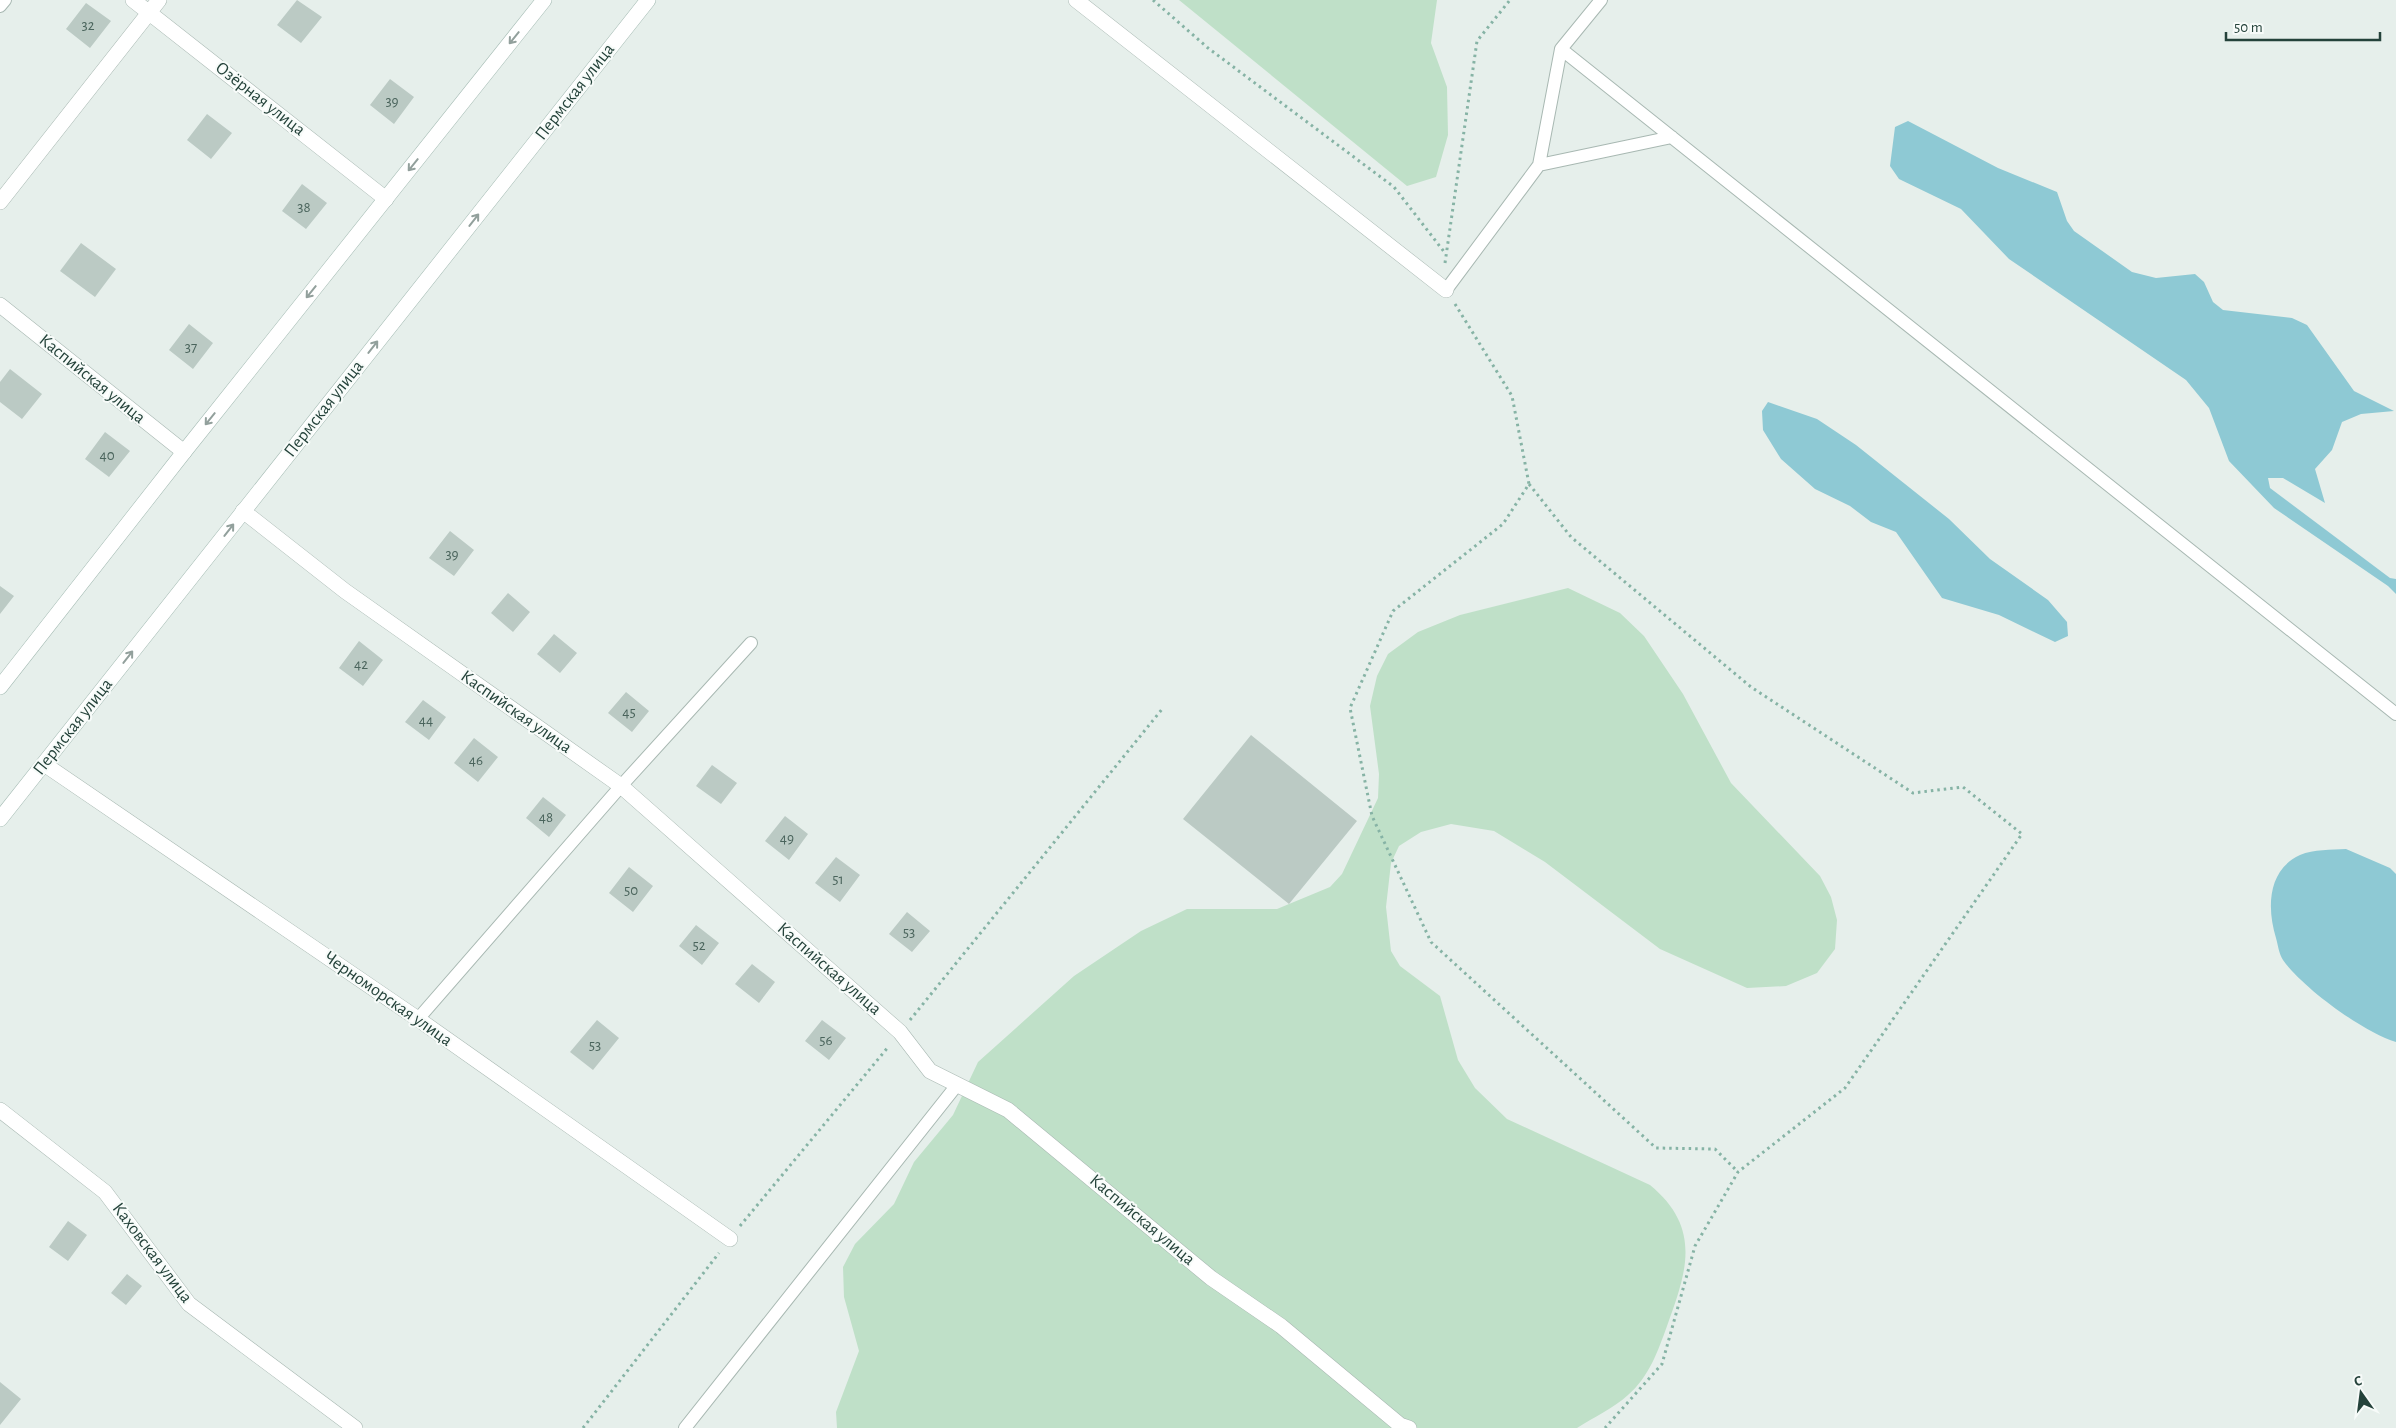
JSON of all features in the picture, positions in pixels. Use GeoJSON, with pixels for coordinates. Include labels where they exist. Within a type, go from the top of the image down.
{"type":"FeatureCollection","features":[{"type":"Feature","properties":{"kind":"street","name":"Озёрная улица"},"geometry":{"type":"LineString","coordinates":[[134,0],[386,198]]}},
{"type":"Feature","properties":{"kind":"street"},"geometry":{"type":"LineString","coordinates":[[0,202],[159,0]]}},
{"type":"Feature","properties":{"kind":"street"},"geometry":{"type":"LineString","coordinates":[[0,687],[184,452],[544,0]]}},
{"type":"Feature","properties":{"kind":"street","name":"Пермская улица"},"geometry":{"type":"LineString","coordinates":[[0,819],[648,0]]}},
{"type":"Feature","properties":{"kind":"street"},"geometry":{"type":"LineString","coordinates":[[1076,0],[1446,290]]}},
{"type":"Feature","properties":{"kind":"street","name":"Каспийская улица"},"geometry":{"type":"LineString","coordinates":[[0,305],[184,452]]}},
{"type":"Feature","properties":{"kind":"street","name":"Каспийская улица"},"geometry":{"type":"LineString","coordinates":[[243,511],[345,591],[621,786],[900,1032],[930,1071],[1008,1110],[1211,1278],[1281,1326],[1400,1425],[1408,1428]]}},
{"type":"Feature","properties":{"kind":"street","name":"Черноморская улица"},"geometry":{"type":"LineString","coordinates":[[44,764],[418,1019],[730,1239]]}},
{"type":"Feature","properties":{"kind":"street","name":"Каховская улица"},"geometry":{"type":"LineString","coordinates":[[0,1110],[105,1192],[189,1304],[355,1428]]}},
{"type":"Feature","properties":{"kind":"lane"},"geometry":{"type":"LineString","coordinates":[[0,6],[5,0]]}},
{"type":"Feature","properties":{"kind":"lane"},"geometry":{"type":"LineString","coordinates":[[1446,290],[1539,165],[1560,49],[1601,0]]}},
{"type":"Feature","properties":{"kind":"lane"},"geometry":{"type":"LineString","coordinates":[[1560,49],[2396,714]]}},
{"type":"Feature","properties":{"kind":"lane"},"geometry":{"type":"LineString","coordinates":[[1539,165],[1672,137]]}},
{"type":"Feature","properties":{"kind":"lane"},"geometry":{"type":"LineString","coordinates":[[418,1019],[621,786],[751,643]]}},
{"type":"Feature","properties":{"kind":"lane"},"geometry":{"type":"LineString","coordinates":[[685,1428],[957,1085]]}},
{"type":"Feature","properties":{"kind":"path"},"geometry":{"type":"LineString","coordinates":[[1153,0],[1208,48],[1394,187],[1445,254]]}},
{"type":"Feature","properties":{"kind":"path"},"geometry":{"type":"LineString","coordinates":[[1510,0],[1477,41],[1445,254],[1446,290],[1512,396],[1529,484],[1571,537],[1751,687],[1912,793],[1963,787],[2022,834],[1845,1088],[1738,1172],[1695,1246],[1662,1364],[1605,1428]]}},
{"type":"Feature","properties":{"kind":"path"},"geometry":{"type":"LineString","coordinates":[[1529,484],[1503,524],[1393,611],[1350,708],[1372,816],[1432,942],[1656,1148],[1715,1149],[1738,1172]]}},
{"type":"Feature","properties":{"kind":"path"},"geometry":{"type":"LineString","coordinates":[[583,1428],[730,1239],[1163,708]]}},
{"type":"Feature","properties":{"kind":"green space"},"geometry":{"type":"Polygon","coordinates":[[[1179,0],[1437,0],[1431,43],[1447,87],[1448,135],[1436,177],[1407,186],[1179,0]]]}},
{"type":"Feature","properties":{"kind":"green space"},"geometry":{"type":"Polygon","coordinates":[[[1568,588],[1620,613],[1644,636],[1683,694],[1731,783],[1820,876],[1831,897],[1837,920],[1835,949],[1817,973],[1786,986],[1747,988],[1660,949],[1545,862],[1494,831],[1451,824],[1421,832],[1399,846],[1391,863],[1386,907],[1391,951],[1400,966],[1440,996],[1458,1060],[1475,1088],[1507,1119],[1650,1185],[1666,1201],[1677,1217],[1684,1234],[1684,1269],[1664,1335],[1642,1380],[1617,1404],[1577,1428],[837,1428],[836,1412],[859,1351],[844,1297],[843,1267],[855,1244],[894,1204],[914,1162],[953,1115],[978,1062],[1074,976],[1141,931],[1187,909],[1277,909],[1330,887],[1342,874],[1378,798],[1379,774],[1370,706],[1377,676],[1388,654],[1418,632],[1460,615],[1568,588]]]}},
{"type":"Feature","properties":{"kind":"water"},"geometry":{"type":"Polygon","coordinates":[[[1908,121],[1998,168],[2057,192],[2067,221],[2074,231],[2132,272],[2156,278],[2195,274],[2204,282],[2213,302],[2223,310],[2292,318],[2307,325],[2354,391],[2394,411],[2361,414],[2342,422],[2332,450],[2315,469],[2325,503],[2283,478],[2268,478],[2270,488],[2390,578],[2396,579],[2396,594],[2388,586],[2274,508],[2229,461],[2209,408],[2186,380],[2009,259],[1961,209],[1899,179],[1890,166],[1895,127],[1908,121]]]}},
{"type":"Feature","properties":{"kind":"water"},"geometry":{"type":"Polygon","coordinates":[[[1768,402],[1817,419],[1856,445],[1949,519],[1990,559],[2048,600],[2067,622],[2068,636],[2055,642],[1999,615],[1942,598],[1896,532],[1871,522],[1850,506],[1815,489],[1781,459],[1763,430],[1762,411],[1768,402]]]}},
{"type":"Feature","properties":{"kind":"water"},"geometry":{"type":"Polygon","coordinates":[[[2346,849],[2390,868],[2396,874],[2396,1042],[2382,1037],[2351,1019],[2304,983],[2283,960],[2273,927],[2271,915],[2272,891],[2281,870],[2289,862],[2305,853],[2346,849]]]}},
{"type":"Feature","properties":{"kind":"building"},"geometry":{"type":"Polygon","coordinates":[[[297,0],[322,17],[301,43],[277,25],[297,0]]]}},
{"type":"Feature","properties":{"kind":"building"},"geometry":{"type":"Polygon","coordinates":[[[86,3],[111,21],[90,48],[66,29],[86,3]]]}},
{"type":"Feature","properties":{"kind":"building"},"geometry":{"type":"Polygon","coordinates":[[[390,79],[414,97],[394,124],[370,105],[390,79]]]}},
{"type":"Feature","properties":{"kind":"building"},"geometry":{"type":"Polygon","coordinates":[[[207,114],[232,133],[211,159],[187,140],[207,114]]]}},
{"type":"Feature","properties":{"kind":"building"},"geometry":{"type":"Polygon","coordinates":[[[302,184],[327,203],[306,229],[282,211],[302,184]]]}},
{"type":"Feature","properties":{"kind":"building"},"geometry":{"type":"Polygon","coordinates":[[[81,243],[116,269],[95,297],[60,271],[81,243]]]}},
{"type":"Feature","properties":{"kind":"building"},"geometry":{"type":"Polygon","coordinates":[[[189,324],[213,343],[193,369],[169,350],[189,324]]]}},
{"type":"Feature","properties":{"kind":"building"},"geometry":{"type":"Polygon","coordinates":[[[10,369],[42,394],[22,419],[0,402],[0,382],[10,369]]]}},
{"type":"Feature","properties":{"kind":"building"},"geometry":{"type":"Polygon","coordinates":[[[105,432],[130,451],[109,477],[85,459],[105,432]]]}},
{"type":"Feature","properties":{"kind":"building"},"geometry":{"type":"Polygon","coordinates":[[[450,531],[474,550],[454,576],[429,558],[450,531]]]}},
{"type":"Feature","properties":{"kind":"building"},"geometry":{"type":"Polygon","coordinates":[[[0,586],[14,596],[0,614],[0,586]]]}},
{"type":"Feature","properties":{"kind":"building"},"geometry":{"type":"Polygon","coordinates":[[[508,593],[530,612],[513,632],[491,613],[508,593]]]}},
{"type":"Feature","properties":{"kind":"building"},"geometry":{"type":"Polygon","coordinates":[[[554,634],[577,653],[560,673],[537,654],[554,634]]]}},
{"type":"Feature","properties":{"kind":"building"},"geometry":{"type":"Polygon","coordinates":[[[359,641],[383,660],[363,686],[339,668],[359,641]]]}},
{"type":"Feature","properties":{"kind":"building"},"geometry":{"type":"Polygon","coordinates":[[[626,692],[649,711],[632,732],[608,713],[626,692]]]}},
{"type":"Feature","properties":{"kind":"building"},"geometry":{"type":"Polygon","coordinates":[[[423,700],[446,717],[429,740],[405,722],[423,700]]]}},
{"type":"Feature","properties":{"kind":"building"},"geometry":{"type":"Polygon","coordinates":[[[1251,735],[1357,821],[1289,904],[1183,819],[1251,735]]]}},
{"type":"Feature","properties":{"kind":"building"},"geometry":{"type":"Polygon","coordinates":[[[474,738],[498,757],[478,782],[454,763],[474,738]]]}},
{"type":"Feature","properties":{"kind":"building"},"geometry":{"type":"Polygon","coordinates":[[[712,765],[737,783],[721,804],[696,786],[712,765]]]}},
{"type":"Feature","properties":{"kind":"building"},"geometry":{"type":"Polygon","coordinates":[[[543,797],[566,815],[549,837],[526,818],[543,797]]]}},
{"type":"Feature","properties":{"kind":"building"},"geometry":{"type":"Polygon","coordinates":[[[785,816],[808,834],[789,860],[765,841],[785,816]]]}},
{"type":"Feature","properties":{"kind":"building"},"geometry":{"type":"Polygon","coordinates":[[[836,857],[860,875],[840,902],[815,883],[836,857]]]}},
{"type":"Feature","properties":{"kind":"building"},"geometry":{"type":"Polygon","coordinates":[[[629,867],[653,886],[633,912],[609,893],[629,867]]]}},
{"type":"Feature","properties":{"kind":"building"},"geometry":{"type":"Polygon","coordinates":[[[907,912],[930,931],[912,952],[889,934],[907,912]]]}},
{"type":"Feature","properties":{"kind":"building"},"geometry":{"type":"Polygon","coordinates":[[[696,925],[719,943],[702,965],[679,946],[696,925]]]}},
{"type":"Feature","properties":{"kind":"building"},"geometry":{"type":"Polygon","coordinates":[[[752,964],[775,982],[759,1003],[735,984],[752,964]]]}},
{"type":"Feature","properties":{"kind":"building"},"geometry":{"type":"Polygon","coordinates":[[[597,1020],[619,1038],[593,1070],[570,1052],[597,1020]]]}},
{"type":"Feature","properties":{"kind":"building"},"geometry":{"type":"Polygon","coordinates":[[[822,1020],[846,1038],[829,1060],[805,1041],[822,1020]]]}},
{"type":"Feature","properties":{"kind":"building"},"geometry":{"type":"Polygon","coordinates":[[[68,1221],[87,1235],[68,1261],[49,1247],[68,1221]]]}},
{"type":"Feature","properties":{"kind":"building"},"geometry":{"type":"Polygon","coordinates":[[[127,1274],[142,1286],[126,1305],[111,1293],[127,1274]]]}},
{"type":"Feature","properties":{"kind":"building"},"geometry":{"type":"Polygon","coordinates":[[[0,1382],[21,1399],[0,1425],[0,1382]]]}}]}
